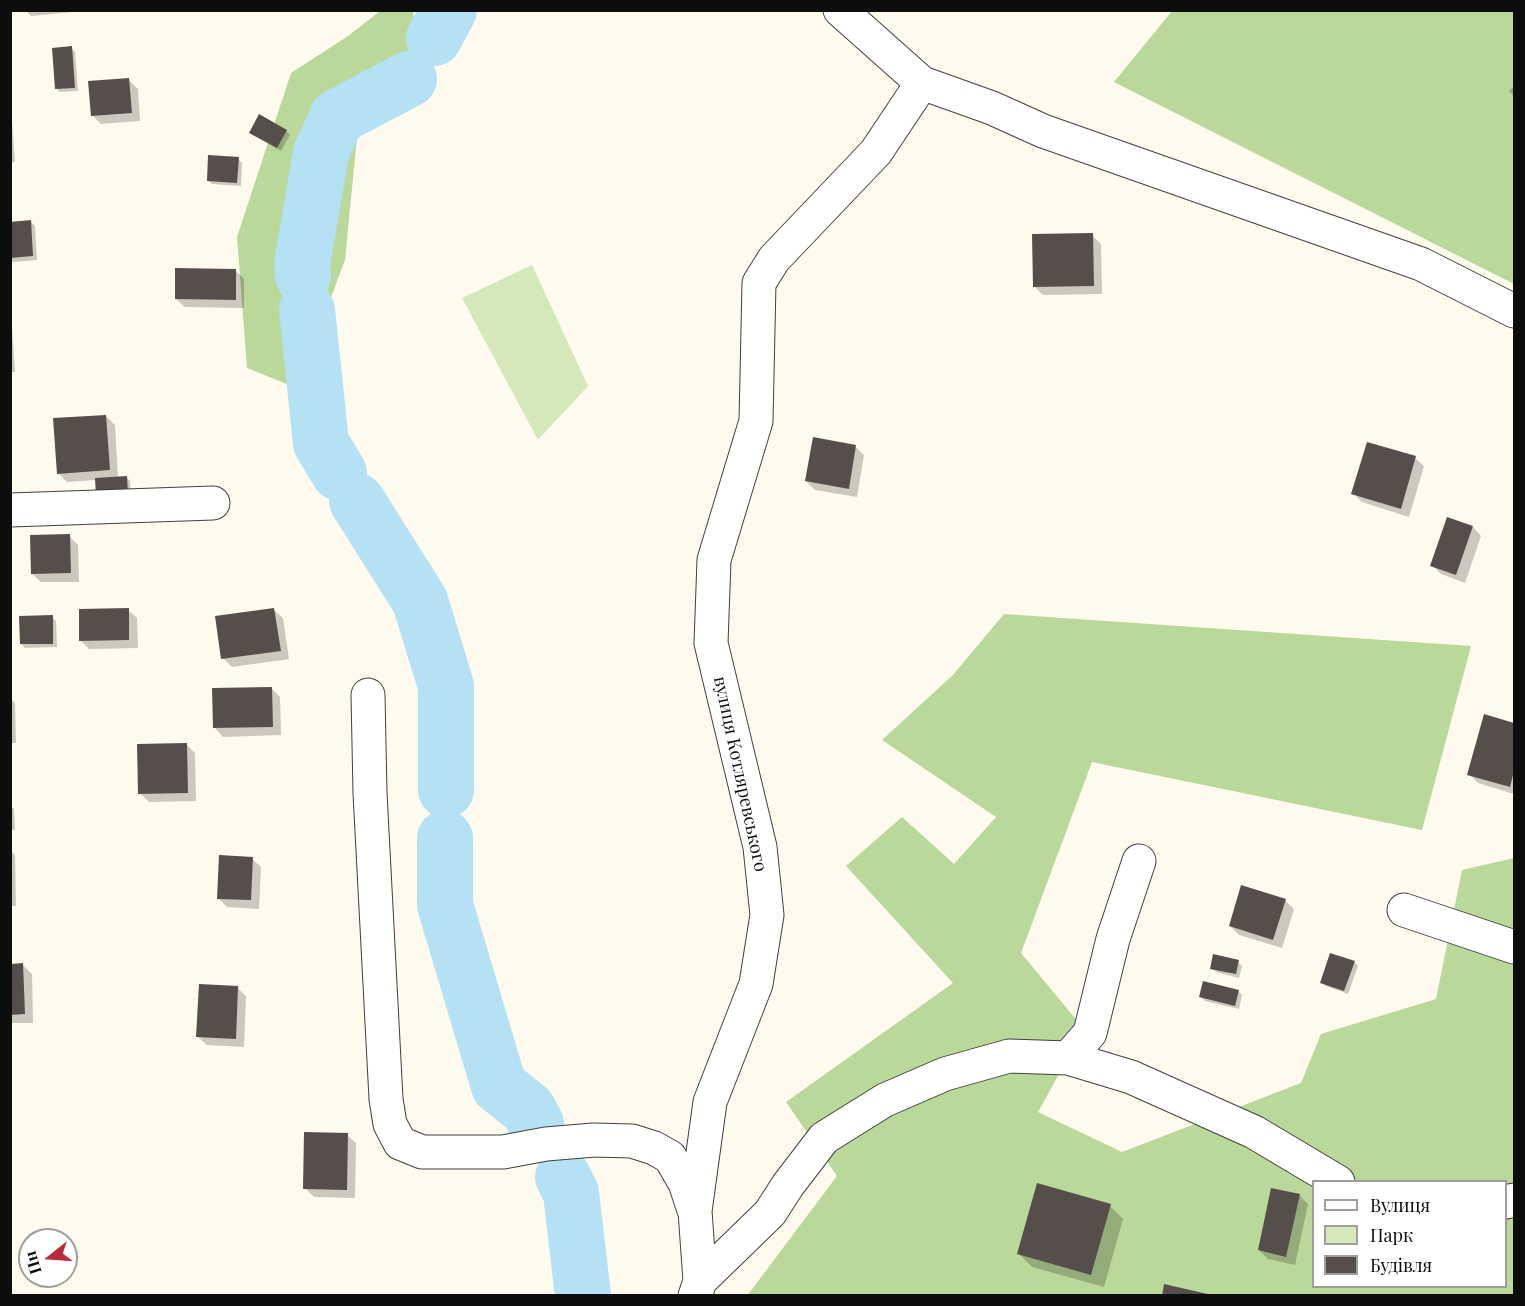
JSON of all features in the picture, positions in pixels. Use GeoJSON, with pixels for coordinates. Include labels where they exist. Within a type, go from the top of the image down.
{"type":"FeatureCollection","features":[{"type":"Feature","properties":{"kind":"street"},"geometry":{"type":"LineString","coordinates":[[853,14],[921,83],[992,108],[1043,131],[1421,264],[1515,311]]}},
{"type":"Feature","properties":{"kind":"street","name":"вулиця Котляревського"},"geometry":{"type":"LineString","coordinates":[[697,1288],[695,1211],[710,1102],[756,984],[767,915],[759,847],[711,643],[714,560],[756,421],[759,283],[774,259],[876,152],[921,83]]}},
{"type":"Feature","properties":{"kind":"street"},"geometry":{"type":"LineString","coordinates":[[10,510],[213,503]]}},
{"type":"Feature","properties":{"kind":"street"},"geometry":{"type":"LineString","coordinates":[[368,695],[370,793],[386,1099],[390,1124],[400,1143],[422,1152],[503,1152],[546,1144],[594,1140],[632,1141],[654,1148],[670,1157],[685,1183],[695,1211]]}},
{"type":"Feature","properties":{"kind":"street"},"geometry":{"type":"LineString","coordinates":[[1068,1058],[1090,1033],[1113,939],[1139,861]]}},
{"type":"Feature","properties":{"kind":"street"},"geometry":{"type":"LineString","coordinates":[[1404,910],[1515,947]]}},
{"type":"Feature","properties":{"kind":"street","name":"вулиця Котляревського"},"geometry":{"type":"LineString","coordinates":[[697,1288],[770,1213],[824,1138],[885,1100],[945,1074],[1009,1056],[1068,1058],[1131,1077],[1254,1132],[1335,1180]]}},
{"type":"Feature","properties":{"kind":"green space"},"geometry":{"type":"Polygon","coordinates":[[[380,11],[413,11],[421,97],[357,137],[345,260],[297,388],[247,368],[237,237],[291,73],[348,36],[380,11]]]}},
{"type":"Feature","properties":{"kind":"green space"},"geometry":{"type":"Polygon","coordinates":[[[1172,11],[1514,11],[1514,284],[1114,82],[1172,11]]]}},
{"type":"Feature","properties":{"kind":"green space"},"geometry":{"type":"Polygon","coordinates":[[[532,265],[588,386],[538,440],[462,298],[532,265]]]}},
{"type":"Feature","properties":{"kind":"green space"},"geometry":{"type":"Polygon","coordinates":[[[1004,614],[1471,646],[1422,830],[1092,762],[1021,953],[1084,1029],[1038,1112],[1122,1152],[1301,1083],[1321,1034],[1436,999],[1462,870],[1514,858],[1514,1295],[747,1296],[837,1176],[786,1102],[953,983],[846,866],[902,817],[954,864],[996,817],[882,740],[953,675],[1004,614]]]}},
{"type":"Feature","properties":{"kind":"building"},"geometry":{"type":"Polygon","coordinates":[[[72,46],[75,88],[55,89],[52,48],[72,46]]]}},
{"type":"Feature","properties":{"kind":"building"},"geometry":{"type":"Polygon","coordinates":[[[129,78],[132,113],[91,116],[88,81],[129,78]]]}},
{"type":"Feature","properties":{"kind":"building"},"geometry":{"type":"Polygon","coordinates":[[[259,114],[287,130],[277,148],[249,133],[259,114]]]}},
{"type":"Feature","properties":{"kind":"building"},"geometry":{"type":"Polygon","coordinates":[[[208,155],[239,157],[237,183],[207,181],[208,155]]]}},
{"type":"Feature","properties":{"kind":"building"},"geometry":{"type":"Polygon","coordinates":[[[31,220],[33,256],[10,258],[10,222],[31,220]]]}},
{"type":"Feature","properties":{"kind":"building"},"geometry":{"type":"Polygon","coordinates":[[[1093,233],[1094,286],[1033,287],[1032,234],[1093,233]]]}},
{"type":"Feature","properties":{"kind":"building"},"geometry":{"type":"Polygon","coordinates":[[[175,268],[236,269],[236,300],[175,299],[175,268]]]}},
{"type":"Feature","properties":{"kind":"building"},"geometry":{"type":"Polygon","coordinates":[[[106,415],[110,470],[57,474],[53,418],[106,415]]]}},
{"type":"Feature","properties":{"kind":"building"},"geometry":{"type":"Polygon","coordinates":[[[813,437],[856,445],[849,489],[805,481],[813,437]]]}},
{"type":"Feature","properties":{"kind":"building"},"geometry":{"type":"Polygon","coordinates":[[[1367,442],[1416,456],[1401,509],[1351,494],[1367,442]]]}},
{"type":"Feature","properties":{"kind":"building"},"geometry":{"type":"Polygon","coordinates":[[[127,476],[128,494],[96,496],[95,478],[127,476]]]}},
{"type":"Feature","properties":{"kind":"building"},"geometry":{"type":"Polygon","coordinates":[[[1447,517],[1473,526],[1456,575],[1430,566],[1447,517]]]}},
{"type":"Feature","properties":{"kind":"building"},"geometry":{"type":"Polygon","coordinates":[[[70,534],[71,573],[31,574],[30,535],[70,534]]]}},
{"type":"Feature","properties":{"kind":"building"},"geometry":{"type":"Polygon","coordinates":[[[129,608],[129,640],[79,641],[79,609],[129,608]]]}},
{"type":"Feature","properties":{"kind":"building"},"geometry":{"type":"Polygon","coordinates":[[[274,608],[281,651],[221,659],[215,616],[274,608]]]}},
{"type":"Feature","properties":{"kind":"building"},"geometry":{"type":"Polygon","coordinates":[[[53,615],[53,644],[20,644],[19,616],[53,615]]]}},
{"type":"Feature","properties":{"kind":"building"},"geometry":{"type":"Polygon","coordinates":[[[272,687],[273,727],[213,728],[212,688],[272,687]]]}},
{"type":"Feature","properties":{"kind":"building"},"geometry":{"type":"Polygon","coordinates":[[[1484,714],[1514,723],[1514,771],[1510,787],[1467,775],[1484,714]]]}},
{"type":"Feature","properties":{"kind":"building"},"geometry":{"type":"Polygon","coordinates":[[[187,743],[188,793],[138,794],[137,744],[187,743]]]}},
{"type":"Feature","properties":{"kind":"building"},"geometry":{"type":"Polygon","coordinates":[[[219,855],[253,857],[251,900],[217,899],[219,855]]]}},
{"type":"Feature","properties":{"kind":"building"},"geometry":{"type":"Polygon","coordinates":[[[1241,885],[1286,899],[1273,940],[1229,926],[1241,885]]]}},
{"type":"Feature","properties":{"kind":"building"},"geometry":{"type":"Polygon","coordinates":[[[1330,953],[1355,961],[1344,991],[1320,983],[1330,953]]]}},
{"type":"Feature","properties":{"kind":"building"},"geometry":{"type":"Polygon","coordinates":[[[1213,954],[1239,960],[1236,974],[1210,969],[1213,954]]]}},
{"type":"Feature","properties":{"kind":"building"},"geometry":{"type":"Polygon","coordinates":[[[23,963],[25,1014],[10,1015],[10,964],[23,963]]]}},
{"type":"Feature","properties":{"kind":"building"},"geometry":{"type":"Polygon","coordinates":[[[1203,981],[1239,990],[1235,1006],[1199,997],[1203,981]]]}},
{"type":"Feature","properties":{"kind":"building"},"geometry":{"type":"Polygon","coordinates":[[[199,984],[238,986],[236,1039],[196,1037],[199,984]]]}},
{"type":"Feature","properties":{"kind":"building"},"geometry":{"type":"Polygon","coordinates":[[[304,1132],[348,1133],[347,1190],[303,1189],[304,1132]]]}},
{"type":"Feature","properties":{"kind":"building"},"geometry":{"type":"Polygon","coordinates":[[[1037,1183],[1111,1204],[1091,1275],[1017,1254],[1037,1183]]]}},
{"type":"Feature","properties":{"kind":"building"},"geometry":{"type":"Polygon","coordinates":[[[1271,1188],[1300,1194],[1286,1257],[1258,1250],[1271,1188]]]}},
{"type":"Feature","properties":{"kind":"building"},"geometry":{"type":"Polygon","coordinates":[[[1164,1284],[1212,1295],[1212,1296],[1162,1296],[1164,1284]]]}},
{"type":"Feature","properties":{"kind":"waterway"},"geometry":{"type":"LineString","coordinates":[[434,38],[449,10]]}},
{"type":"Feature","properties":{"kind":"waterway"},"geometry":{"type":"LineString","coordinates":[[303,276],[302,264],[321,153],[337,117],[409,79]]}},
{"type":"Feature","properties":{"kind":"waterway"},"geometry":{"type":"LineString","coordinates":[[307,310],[321,443],[339,473]]}},
{"type":"Feature","properties":{"kind":"waterway"},"geometry":{"type":"LineString","coordinates":[[357,501],[420,601],[446,686],[446,790]]}},
{"type":"Feature","properties":{"kind":"waterway"},"geometry":{"type":"LineString","coordinates":[[445,838],[445,905],[499,1086],[528,1109],[536,1124]]}},
{"type":"Feature","properties":{"kind":"waterway"},"geometry":{"type":"LineString","coordinates":[[563,1177],[571,1193],[583,1296]]}}]}
